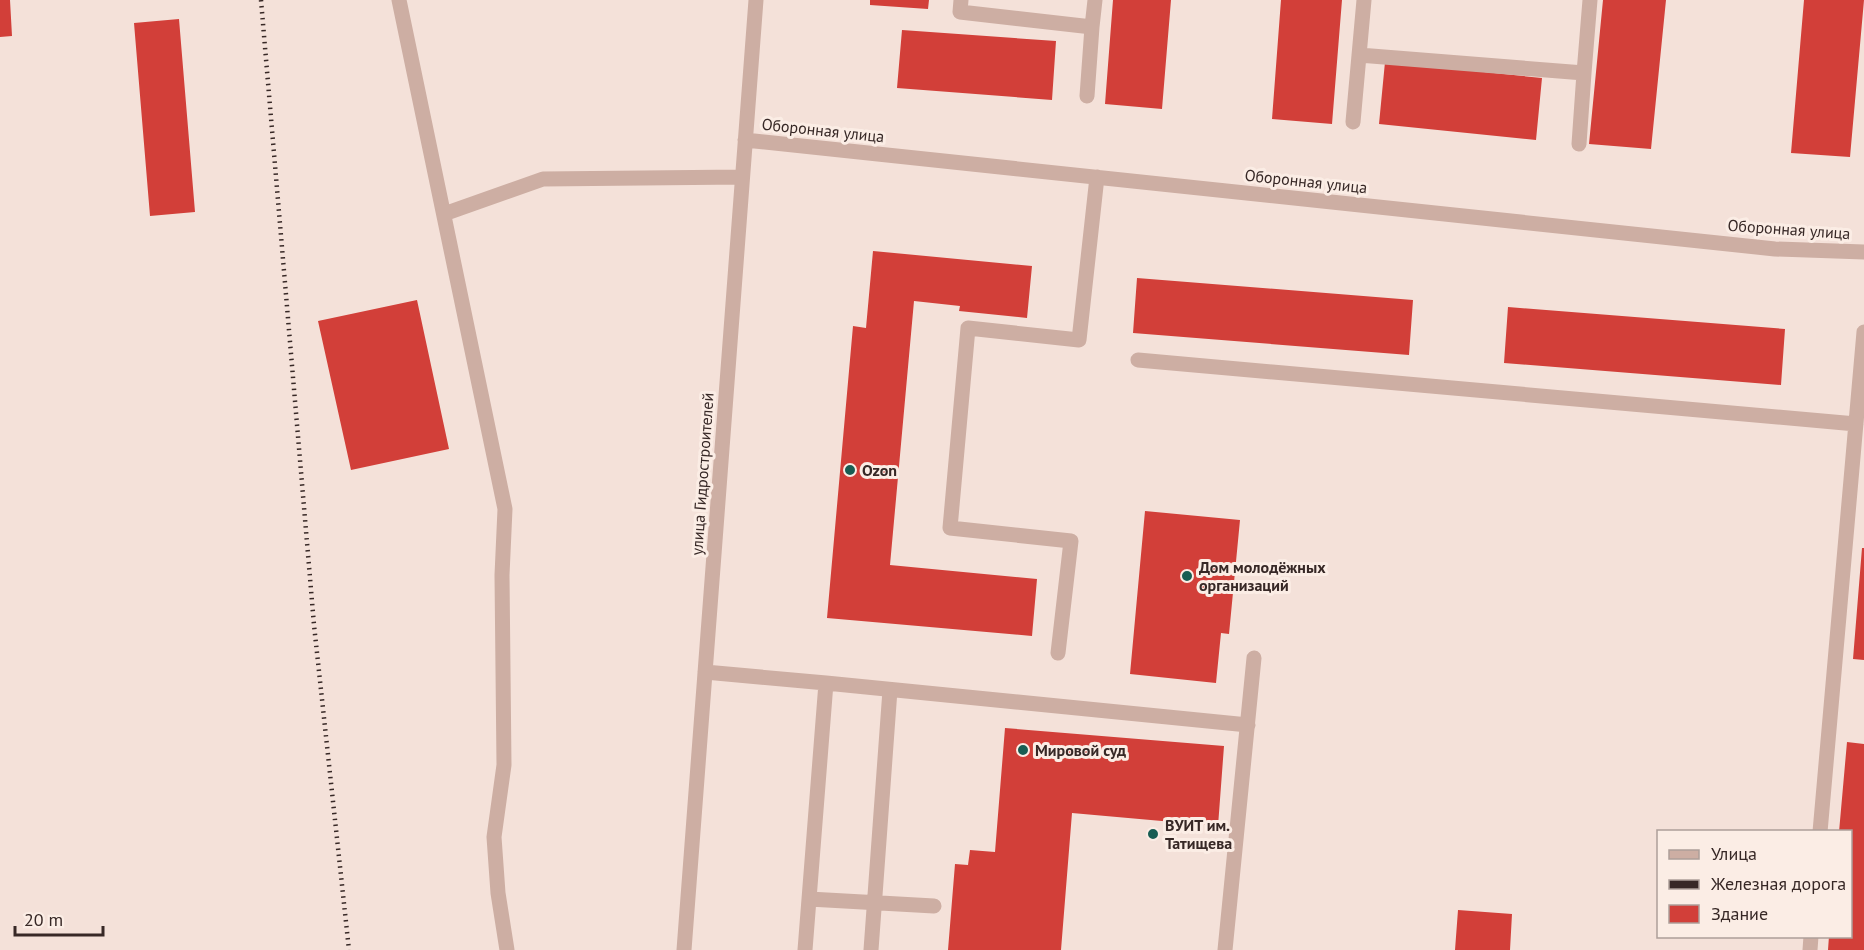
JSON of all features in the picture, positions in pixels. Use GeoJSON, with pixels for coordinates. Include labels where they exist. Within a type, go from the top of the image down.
{"type":"FeatureCollection","features":[{"type":"Feature","properties":{"kind":"street"},"geometry":{"type":"LineString","coordinates":[[399,0],[505,509],[502,575],[504,765],[494,837],[498,892],[507,950]]}},
{"type":"Feature","properties":{"kind":"street","name":"улица Гидростроителей"},"geometry":{"type":"LineString","coordinates":[[684,950],[756,0]]}},
{"type":"Feature","properties":{"kind":"street"},"geometry":{"type":"LineString","coordinates":[[961,0],[960,12],[1092,27]]}},
{"type":"Feature","properties":{"kind":"street"},"geometry":{"type":"LineString","coordinates":[[1087,96],[1095,0]]}},
{"type":"Feature","properties":{"kind":"street"},"geometry":{"type":"LineString","coordinates":[[1353,122],[1364,0]]}},
{"type":"Feature","properties":{"kind":"street"},"geometry":{"type":"LineString","coordinates":[[1578,144],[1590,0]]}},
{"type":"Feature","properties":{"kind":"street"},"geometry":{"type":"LineString","coordinates":[[1359,55],[1584,73]]}},
{"type":"Feature","properties":{"kind":"street","name":"Оборонная улица"},"geometry":{"type":"LineString","coordinates":[[745,140],[1775,249],[1864,252]]}},
{"type":"Feature","properties":{"kind":"street"},"geometry":{"type":"LineString","coordinates":[[444,214],[543,179],[742,177]]}},
{"type":"Feature","properties":{"kind":"street"},"geometry":{"type":"LineString","coordinates":[[1058,653],[1071,541],[950,528],[968,328],[1079,340],[1098,177]]}},
{"type":"Feature","properties":{"kind":"street"},"geometry":{"type":"LineString","coordinates":[[1820,830],[1864,332]]}},
{"type":"Feature","properties":{"kind":"street"},"geometry":{"type":"LineString","coordinates":[[1138,360],[1856,424]]}},
{"type":"Feature","properties":{"kind":"street"},"geometry":{"type":"LineString","coordinates":[[1225,950],[1254,658]]}},
{"type":"Feature","properties":{"kind":"street"},"geometry":{"type":"LineString","coordinates":[[705,672],[1248,725]]}},
{"type":"Feature","properties":{"kind":"street"},"geometry":{"type":"LineString","coordinates":[[805,950],[826,683]]}},
{"type":"Feature","properties":{"kind":"street"},"geometry":{"type":"LineString","coordinates":[[871,950],[890,690]]}},
{"type":"Feature","properties":{"kind":"street"},"geometry":{"type":"LineString","coordinates":[[809,898],[934,906]]}},
{"type":"Feature","properties":{"kind":"building"},"geometry":{"type":"Polygon","coordinates":[[[0,0],[10,0],[12,36],[0,37],[0,0]]]}},
{"type":"Feature","properties":{"kind":"building"},"geometry":{"type":"Polygon","coordinates":[[[870,0],[929,0],[928,9],[870,5],[870,0]]]}},
{"type":"Feature","properties":{"kind":"building"},"geometry":{"type":"Polygon","coordinates":[[[1113,0],[1171,0],[1162,109],[1105,104],[1113,0]]]}},
{"type":"Feature","properties":{"kind":"building"},"geometry":{"type":"Polygon","coordinates":[[[1281,0],[1342,0],[1332,124],[1272,119],[1281,0]]]}},
{"type":"Feature","properties":{"kind":"building"},"geometry":{"type":"Polygon","coordinates":[[[1603,0],[1666,0],[1651,149],[1589,144],[1603,0]]]}},
{"type":"Feature","properties":{"kind":"building"},"geometry":{"type":"Polygon","coordinates":[[[1804,0],[1864,0],[1850,157],[1791,153],[1804,0]]]}},
{"type":"Feature","properties":{"kind":"building"},"geometry":{"type":"Polygon","coordinates":[[[179,19],[195,212],[150,216],[134,23],[179,19]]]}},
{"type":"Feature","properties":{"kind":"building"},"geometry":{"type":"Polygon","coordinates":[[[902,30],[1056,41],[1052,100],[897,88],[902,30]]]}},
{"type":"Feature","properties":{"kind":"building"},"geometry":{"type":"Polygon","coordinates":[[[1385,62],[1542,78],[1536,140],[1379,124],[1385,62]]]}},
{"type":"Feature","properties":{"kind":"building"},"geometry":{"type":"Polygon","coordinates":[[[873,251],[1032,266],[1027,318],[959,311],[960,306],[914,301],[890,565],[1037,579],[1032,636],[827,618],[853,326],[866,328],[873,251]]]}},
{"type":"Feature","properties":{"kind":"building"},"geometry":{"type":"Polygon","coordinates":[[[1137,278],[1413,300],[1409,355],[1133,333],[1137,278]]]}},
{"type":"Feature","properties":{"kind":"building"},"geometry":{"type":"Polygon","coordinates":[[[417,300],[449,449],[351,470],[318,321],[417,300]]]}},
{"type":"Feature","properties":{"kind":"building"},"geometry":{"type":"Polygon","coordinates":[[[1508,307],[1785,329],[1781,385],[1504,363],[1508,307]]]}},
{"type":"Feature","properties":{"kind":"building","name":"Дом молодёжных организаций"},"geometry":{"type":"Polygon","coordinates":[[[1145,511],[1240,520],[1229,634],[1221,633],[1216,683],[1130,674],[1145,511]]]}},
{"type":"Feature","properties":{"kind":"building"},"geometry":{"type":"Polygon","coordinates":[[[1862,548],[1864,548],[1864,660],[1853,659],[1862,548]]]}},
{"type":"Feature","properties":{"kind":"building"},"geometry":{"type":"Polygon","coordinates":[[[1005,728],[1224,746],[1218,826],[1072,813],[1061,950],[948,950],[955,864],[968,865],[970,850],[995,852],[1005,728]]]}},
{"type":"Feature","properties":{"kind":"building"},"geometry":{"type":"Polygon","coordinates":[[[1847,742],[1864,744],[1864,950],[1828,950],[1829,938],[1852,938],[1852,830],[1839,830],[1847,742]]]}},
{"type":"Feature","properties":{"kind":"building"},"geometry":{"type":"Polygon","coordinates":[[[1458,910],[1512,914],[1510,950],[1455,950],[1458,910]]]}},
{"type":"Feature","properties":{"kind":"railway"},"geometry":{"type":"LineString","coordinates":[[261,0],[314,625],[349,950]]}},
{"type":"Feature","properties":{"kind":"place","name":"Ozon"},"geometry":{"type":"Point","coordinates":[850,470]}},
{"type":"Feature","properties":{"kind":"place","name":"Дом молодёжных организаций"},"geometry":{"type":"Point","coordinates":[1187,576]}},
{"type":"Feature","properties":{"kind":"place","name":"Мировой суд"},"geometry":{"type":"Point","coordinates":[1023,750]}},
{"type":"Feature","properties":{"kind":"place","name":"ВУИТ им. Татищева"},"geometry":{"type":"Point","coordinates":[1153,834]}}]}
